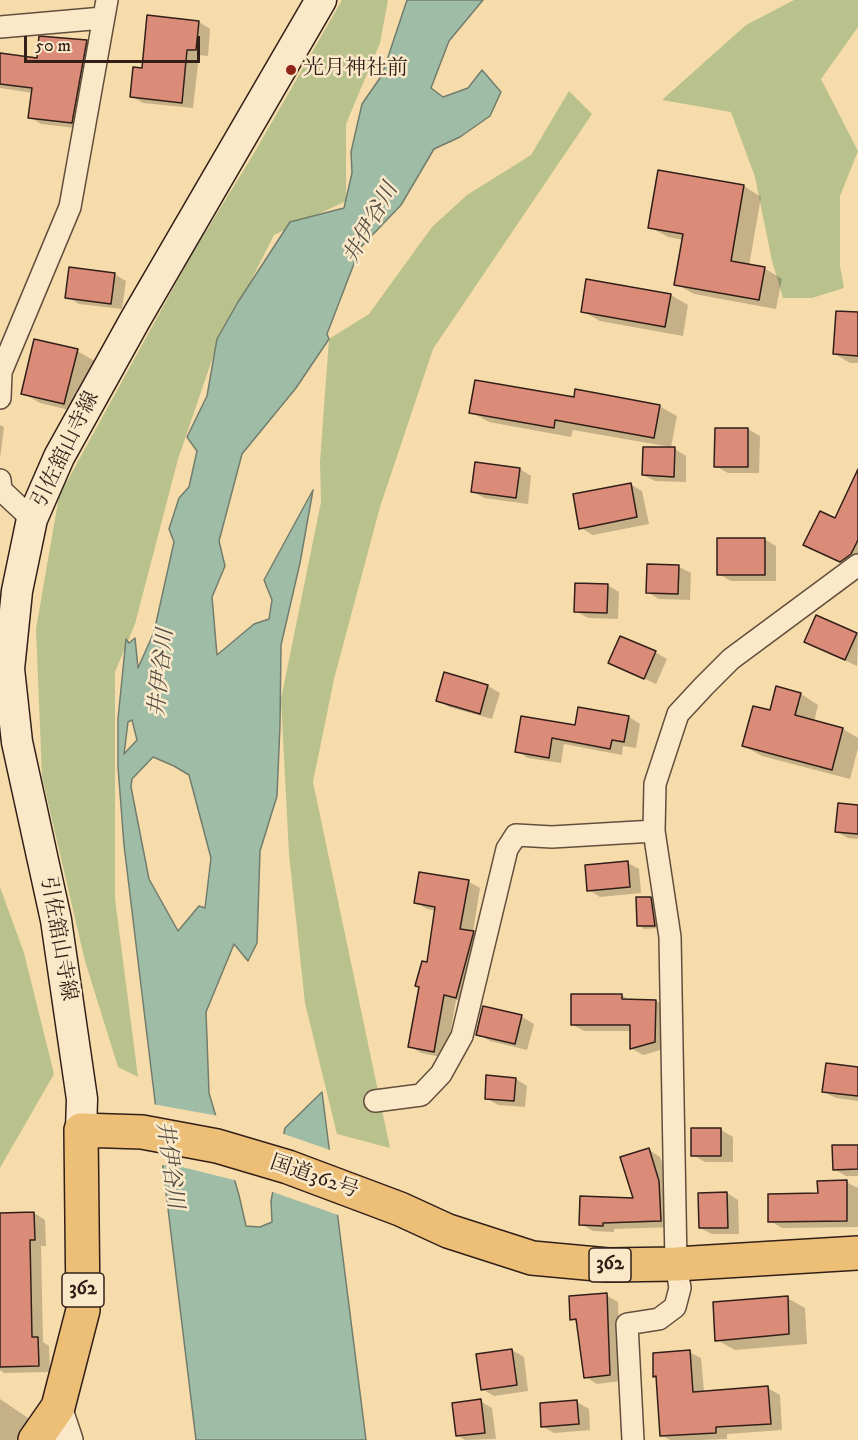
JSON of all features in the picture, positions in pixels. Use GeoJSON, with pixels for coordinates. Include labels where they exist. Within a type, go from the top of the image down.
{"type":"FeatureCollection","features":[{"type":"Feature","properties":{"kind":"highway","name":"国道362号"},"geometry":{"type":"LineString","coordinates":[[81,1130],[119,1130],[161,1134],[217,1146],[288,1167],[373,1198],[448,1231],[532,1258],[608,1265],[676,1264],[858,1253]]}},
{"type":"Feature","properties":{"kind":"highway","name":"362"},"geometry":{"type":"LineString","coordinates":[[35,1440],[58,1407],[83,1310],[81,1130]]}},
{"type":"Feature","properties":{"kind":"main road","name":"引佐舘山寺線"},"geometry":{"type":"LineString","coordinates":[[81,1130],[81,1099],[56,920],[17,742],[9,669],[17,591],[32,519],[59,457],[135,320],[321,0]]}},
{"type":"Feature","properties":{"kind":"street"},"geometry":{"type":"LineString","coordinates":[[0,27],[105,9],[70,207],[1,372],[0,398]]}},
{"type":"Feature","properties":{"kind":"street"},"geometry":{"type":"LineString","coordinates":[[0,480],[1,490],[32,519]]}},
{"type":"Feature","properties":{"kind":"street"},"geometry":{"type":"LineString","coordinates":[[633,1440],[627,1324],[659,1319],[675,1306],[680,1288],[676,1264],[670,937],[654,831],[656,784],[678,714],[731,659],[858,565]]}},
{"type":"Feature","properties":{"kind":"street"},"geometry":{"type":"LineString","coordinates":[[375,1101],[421,1095],[441,1074],[462,1036],[507,849],[516,835],[552,837],[654,831]]}},
{"type":"Feature","properties":{"kind":"street"},"geometry":{"type":"LineString","coordinates":[[58,1407],[69,1440]]}},
{"type":"Feature","properties":{"kind":"green space"},"geometry":{"type":"Polygon","coordinates":[[[342,0],[388,0],[380,43],[346,124],[346,201],[274,235],[214,354],[178,459],[135,624],[115,672],[115,899],[138,1077],[118,1067],[85,961],[42,777],[36,629],[59,496],[192,254],[253,155],[342,0]]]}},
{"type":"Feature","properties":{"kind":"green space"},"geometry":{"type":"Polygon","coordinates":[[[794,0],[858,0],[858,27],[821,79],[858,151],[840,196],[840,266],[844,288],[812,298],[783,298],[772,261],[755,177],[731,112],[662,100],[746,25],[794,0]]]}},
{"type":"Feature","properties":{"kind":"green space"},"geometry":{"type":"Polygon","coordinates":[[[569,91],[592,114],[433,349],[380,507],[334,679],[313,782],[390,1148],[337,1134],[305,1003],[289,854],[281,699],[321,502],[320,462],[329,339],[369,314],[432,227],[467,195],[531,155],[569,91]]]}},
{"type":"Feature","properties":{"kind":"green space"},"geometry":{"type":"Polygon","coordinates":[[[0,887],[24,953],[54,1074],[0,1168],[0,887]]]}},
{"type":"Feature","properties":{"kind":"water","name":"井伊谷川"},"geometry":{"type":"Polygon","coordinates":[[[407,0],[483,0],[449,41],[431,88],[443,97],[468,88],[482,70],[501,92],[490,116],[460,137],[434,149],[401,205],[360,248],[327,334],[329,339],[296,388],[242,454],[219,541],[225,566],[212,597],[217,655],[254,624],[269,619],[272,600],[264,580],[313,490],[300,563],[281,645],[277,796],[260,851],[257,943],[248,961],[234,944],[206,1012],[209,1093],[246,1226],[260,1227],[272,1222],[271,1201],[285,1128],[322,1092],[366,1440],[196,1440],[124,845],[118,767],[118,719],[126,639],[129,643],[135,638],[138,668],[154,632],[174,542],[169,529],[179,498],[189,487],[197,451],[187,437],[207,396],[217,339],[290,222],[344,208],[352,173],[351,152],[362,104],[382,75],[407,0]],[[132,720],[128,722],[124,754],[137,740],[132,720]],[[153,757],[132,779],[131,787],[149,879],[178,931],[199,906],[205,908],[211,858],[189,775],[153,757]]]}},
{"type":"Feature","properties":{"kind":"pier"},"geometry":{"type":"Polygon","coordinates":[[[152,1104],[219,1116],[238,1181],[178,1166],[160,1165],[152,1104]]]}},
{"type":"Feature","properties":{"kind":"pier"},"geometry":{"type":"Polygon","coordinates":[[[281,1133],[333,1151],[341,1216],[270,1191],[281,1133]]]}},
{"type":"Feature","properties":{"kind":"building"},"geometry":{"type":"Polygon","coordinates":[[[147,15],[199,21],[196,50],[187,50],[182,103],[130,97],[133,67],[142,68],[147,15]]]}},
{"type":"Feature","properties":{"kind":"building"},"geometry":{"type":"Polygon","coordinates":[[[39,36],[87,40],[72,123],[28,118],[32,88],[0,84],[0,53],[37,58],[39,36]]]}},
{"type":"Feature","properties":{"kind":"building"},"geometry":{"type":"Polygon","coordinates":[[[658,170],[744,185],[731,261],[765,267],[759,300],[674,285],[683,234],[648,228],[658,170]]]}},
{"type":"Feature","properties":{"kind":"building"},"geometry":{"type":"Polygon","coordinates":[[[69,267],[115,273],[111,304],[65,298],[69,267]]]}},
{"type":"Feature","properties":{"kind":"building"},"geometry":{"type":"Polygon","coordinates":[[[586,279],[671,294],[665,327],[581,312],[586,279]]]}},
{"type":"Feature","properties":{"kind":"building"},"geometry":{"type":"Polygon","coordinates":[[[836,311],[858,312],[858,356],[833,354],[836,311]]]}},
{"type":"Feature","properties":{"kind":"building"},"geometry":{"type":"Polygon","coordinates":[[[34,339],[78,349],[64,404],[21,394],[34,339]]]}},
{"type":"Feature","properties":{"kind":"building"},"geometry":{"type":"Polygon","coordinates":[[[475,380],[574,397],[575,389],[660,405],[654,438],[555,420],[554,428],[469,413],[475,380]]]}},
{"type":"Feature","properties":{"kind":"building"},"geometry":{"type":"Polygon","coordinates":[[[715,428],[748,428],[748,467],[714,467],[715,428]]]}},
{"type":"Feature","properties":{"kind":"building"},"geometry":{"type":"Polygon","coordinates":[[[643,447],[675,447],[674,477],[642,475],[643,447]]]}},
{"type":"Feature","properties":{"kind":"building"},"geometry":{"type":"Polygon","coordinates":[[[475,462],[520,468],[516,498],[471,492],[475,462]]]}},
{"type":"Feature","properties":{"kind":"building"},"geometry":{"type":"Polygon","coordinates":[[[858,469],[858,540],[851,554],[840,562],[803,545],[820,511],[835,518],[858,469]]]}},
{"type":"Feature","properties":{"kind":"building"},"geometry":{"type":"Polygon","coordinates":[[[631,483],[637,517],[579,529],[573,494],[631,483]]]}},
{"type":"Feature","properties":{"kind":"building"},"geometry":{"type":"Polygon","coordinates":[[[717,538],[765,538],[765,575],[717,575],[717,538]]]}},
{"type":"Feature","properties":{"kind":"building"},"geometry":{"type":"Polygon","coordinates":[[[647,564],[679,565],[678,594],[646,593],[647,564]]]}},
{"type":"Feature","properties":{"kind":"building"},"geometry":{"type":"Polygon","coordinates":[[[575,583],[608,584],[607,613],[574,612],[575,583]]]}},
{"type":"Feature","properties":{"kind":"building"},"geometry":{"type":"Polygon","coordinates":[[[816,615],[857,633],[845,660],[804,642],[816,615]]]}},
{"type":"Feature","properties":{"kind":"building"},"geometry":{"type":"Polygon","coordinates":[[[620,636],[656,651],[644,679],[608,663],[620,636]]]}},
{"type":"Feature","properties":{"kind":"building"},"geometry":{"type":"Polygon","coordinates":[[[444,672],[488,685],[480,714],[436,701],[444,672]]]}},
{"type":"Feature","properties":{"kind":"building"},"geometry":{"type":"Polygon","coordinates":[[[776,686],[801,693],[795,715],[843,728],[832,770],[742,746],[753,706],[770,710],[776,686]]]}},
{"type":"Feature","properties":{"kind":"building"},"geometry":{"type":"Polygon","coordinates":[[[578,707],[629,716],[624,742],[612,740],[610,749],[552,738],[549,758],[515,752],[521,716],[575,725],[578,707]]]}},
{"type":"Feature","properties":{"kind":"building"},"geometry":{"type":"Polygon","coordinates":[[[838,803],[858,805],[858,834],[835,832],[838,803]]]}},
{"type":"Feature","properties":{"kind":"building"},"geometry":{"type":"Polygon","coordinates":[[[628,861],[630,887],[587,891],[585,865],[628,861]]]}},
{"type":"Feature","properties":{"kind":"building"},"geometry":{"type":"Polygon","coordinates":[[[419,872],[469,880],[460,929],[474,931],[456,998],[444,995],[434,1052],[408,1047],[419,987],[415,986],[422,961],[427,962],[435,907],[414,903],[419,872]]]}},
{"type":"Feature","properties":{"kind":"building"},"geometry":{"type":"Polygon","coordinates":[[[636,897],[651,897],[655,926],[637,926],[636,897]]]}},
{"type":"Feature","properties":{"kind":"building"},"geometry":{"type":"Polygon","coordinates":[[[571,994],[622,994],[622,999],[656,1000],[655,1042],[630,1049],[630,1025],[571,1025],[571,994]]]}},
{"type":"Feature","properties":{"kind":"building"},"geometry":{"type":"Polygon","coordinates":[[[483,1006],[522,1015],[515,1044],[476,1035],[483,1006]]]}},
{"type":"Feature","properties":{"kind":"building"},"geometry":{"type":"Polygon","coordinates":[[[826,1063],[858,1067],[858,1096],[822,1092],[826,1063]]]}},
{"type":"Feature","properties":{"kind":"building"},"geometry":{"type":"Polygon","coordinates":[[[486,1075],[516,1078],[514,1101],[485,1099],[486,1075]]]}},
{"type":"Feature","properties":{"kind":"building"},"geometry":{"type":"Polygon","coordinates":[[[691,1128],[721,1128],[721,1156],[691,1156],[691,1128]]]}},
{"type":"Feature","properties":{"kind":"building"},"geometry":{"type":"Polygon","coordinates":[[[832,1145],[858,1145],[858,1169],[833,1170],[832,1145]]]}},
{"type":"Feature","properties":{"kind":"building"},"geometry":{"type":"Polygon","coordinates":[[[649,1148],[659,1181],[661,1221],[603,1223],[603,1226],[579,1225],[580,1196],[633,1198],[620,1157],[649,1148]]]}},
{"type":"Feature","properties":{"kind":"building"},"geometry":{"type":"Polygon","coordinates":[[[847,1180],[847,1221],[768,1222],[768,1194],[818,1193],[817,1181],[847,1180]]]}},
{"type":"Feature","properties":{"kind":"building"},"geometry":{"type":"Polygon","coordinates":[[[727,1192],[728,1228],[699,1228],[698,1193],[727,1192]]]}},
{"type":"Feature","properties":{"kind":"building"},"geometry":{"type":"Polygon","coordinates":[[[34,1212],[35,1240],[30,1240],[32,1337],[38,1337],[39,1366],[0,1367],[0,1213],[34,1212]]]}},
{"type":"Feature","properties":{"kind":"building"},"geometry":{"type":"Polygon","coordinates":[[[607,1293],[610,1375],[584,1378],[576,1319],[570,1320],[569,1296],[607,1293]]]}},
{"type":"Feature","properties":{"kind":"building"},"geometry":{"type":"Polygon","coordinates":[[[788,1296],[789,1334],[715,1341],[713,1302],[788,1296]]]}},
{"type":"Feature","properties":{"kind":"building"},"geometry":{"type":"Polygon","coordinates":[[[512,1349],[517,1385],[481,1390],[476,1354],[512,1349]]]}},
{"type":"Feature","properties":{"kind":"building"},"geometry":{"type":"Polygon","coordinates":[[[690,1350],[693,1392],[768,1386],[771,1424],[716,1427],[716,1433],[660,1436],[656,1376],[653,1377],[653,1353],[690,1350]]]}},
{"type":"Feature","properties":{"kind":"building"},"geometry":{"type":"Polygon","coordinates":[[[481,1399],[485,1433],[456,1436],[452,1403],[481,1399]]]}},
{"type":"Feature","properties":{"kind":"building"},"geometry":{"type":"Polygon","coordinates":[[[577,1400],[579,1424],[541,1427],[540,1403],[577,1400]]]}},
{"type":"Feature","properties":{"kind":"place","name":"光月神社前"},"geometry":{"type":"Point","coordinates":[291,70]}}]}
